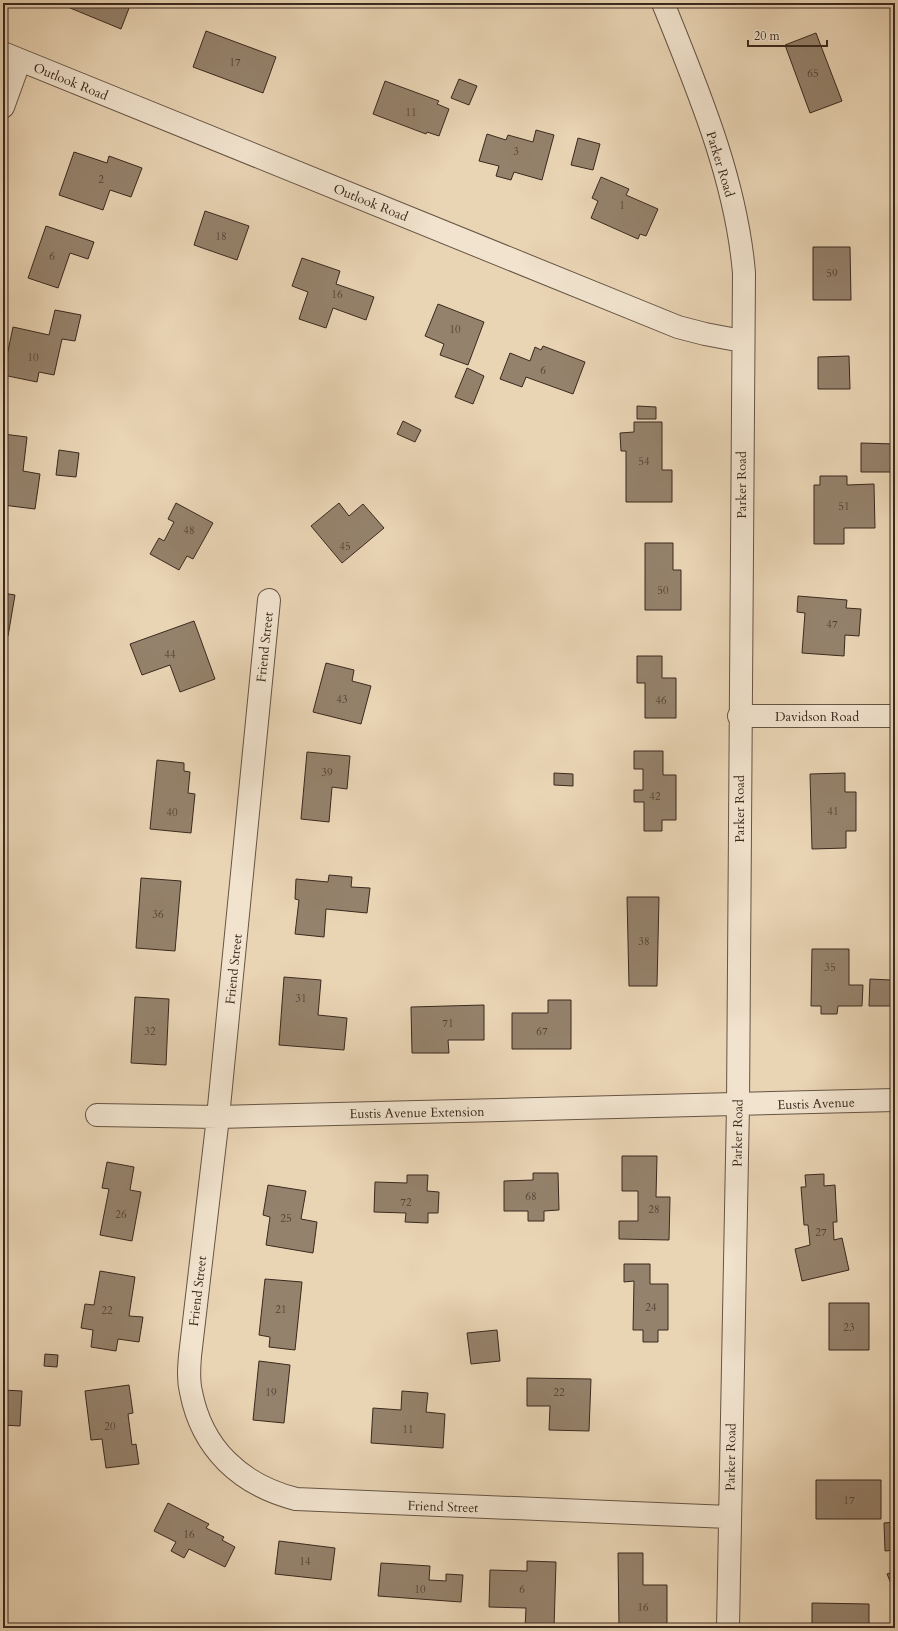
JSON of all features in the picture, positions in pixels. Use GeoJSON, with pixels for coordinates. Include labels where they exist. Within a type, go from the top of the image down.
{"type":"FeatureCollection","features":[{"type":"Feature","properties":{"kind":"street","name":"Parker Road"},"geometry":{"type":"LineString","coordinates":[[663,3],[695,84],[729,184],[742,251],[744,273],[742,341],[738,1105],[728,1628]]}},
{"type":"Feature","properties":{"kind":"street","name":"Outlook Road"},"geometry":{"type":"LineString","coordinates":[[12,57],[678,327],[742,341]]}},
{"type":"Feature","properties":{"kind":"street"},"geometry":{"type":"LineString","coordinates":[[3,107],[12,57]]}},
{"type":"Feature","properties":{"kind":"street","name":"Friend Street"},"geometry":{"type":"LineString","coordinates":[[269,600],[218,1117],[190,1356],[190,1391],[201,1425],[220,1455],[233,1468],[262,1488],[279,1494],[308,1500],[729,1517]]}},
{"type":"Feature","properties":{"kind":"street","name":"Davidson Road"},"geometry":{"type":"LineString","coordinates":[[740,716],[895,716]]}},
{"type":"Feature","properties":{"kind":"street","name":"Eustis Avenue"},"geometry":{"type":"LineString","coordinates":[[738,1105],[895,1100]]}},
{"type":"Feature","properties":{"kind":"street","name":"Eustis Avenue Extension"},"geometry":{"type":"LineString","coordinates":[[97,1115],[218,1117],[738,1105]]}},
{"type":"Feature","properties":{"kind":"building"},"geometry":{"type":"Polygon","coordinates":[[[58,3],[131,3],[121,29],[58,3]]]}},
{"type":"Feature","properties":{"kind":"building"},"geometry":{"type":"Polygon","coordinates":[[[206,31],[276,57],[263,93],[193,67],[206,31]]]}},
{"type":"Feature","properties":{"kind":"building"},"geometry":{"type":"Polygon","coordinates":[[[816,33],[842,101],[810,113],[785,45],[816,33]]]}},
{"type":"Feature","properties":{"kind":"building"},"geometry":{"type":"Polygon","coordinates":[[[459,79],[477,86],[469,105],[451,98],[459,79]]]}},
{"type":"Feature","properties":{"kind":"building"},"geometry":{"type":"Polygon","coordinates":[[[385,81],[439,101],[437,104],[449,109],[439,136],[427,132],[426,134],[373,114],[385,81]]]}},
{"type":"Feature","properties":{"kind":"building"},"geometry":{"type":"Polygon","coordinates":[[[536,130],[554,135],[542,180],[514,172],[511,180],[496,176],[499,166],[479,161],[487,134],[506,140],[508,135],[533,142],[536,130]]]}},
{"type":"Feature","properties":{"kind":"building"},"geometry":{"type":"Polygon","coordinates":[[[578,138],[600,144],[593,170],[571,165],[578,138]]]}},
{"type":"Feature","properties":{"kind":"building"},"geometry":{"type":"Polygon","coordinates":[[[74,152],[107,163],[109,156],[142,168],[131,197],[110,190],[103,210],[59,195],[74,152]]]}},
{"type":"Feature","properties":{"kind":"building"},"geometry":{"type":"Polygon","coordinates":[[[601,177],[629,189],[626,195],[658,209],[646,236],[640,234],[638,239],[591,218],[598,201],[592,198],[601,177]]]}},
{"type":"Feature","properties":{"kind":"building"},"geometry":{"type":"Polygon","coordinates":[[[205,211],[249,226],[237,260],[194,245],[205,211]]]}},
{"type":"Feature","properties":{"kind":"building"},"geometry":{"type":"Polygon","coordinates":[[[46,226],[94,242],[88,259],[70,253],[58,288],[28,278],[46,226]]]}},
{"type":"Feature","properties":{"kind":"building"},"geometry":{"type":"Polygon","coordinates":[[[813,247],[850,247],[851,300],[813,300],[813,247]]]}},
{"type":"Feature","properties":{"kind":"building"},"geometry":{"type":"Polygon","coordinates":[[[302,258],[340,271],[336,284],[374,297],[366,320],[333,308],[326,328],[299,319],[308,292],[292,286],[302,258]]]}},
{"type":"Feature","properties":{"kind":"building"},"geometry":{"type":"Polygon","coordinates":[[[438,304],[484,322],[468,365],[440,355],[444,344],[425,336],[438,304]]]}},
{"type":"Feature","properties":{"kind":"building"},"geometry":{"type":"Polygon","coordinates":[[[55,310],[81,315],[75,341],[62,339],[54,375],[39,372],[37,382],[3,375],[13,327],[49,335],[55,310]]]}},
{"type":"Feature","properties":{"kind":"building"},"geometry":{"type":"Polygon","coordinates":[[[543,346],[585,362],[573,394],[526,377],[522,387],[500,379],[510,353],[530,361],[535,347],[541,350],[543,346]]]}},
{"type":"Feature","properties":{"kind":"building"},"geometry":{"type":"Polygon","coordinates":[[[849,356],[850,389],[818,389],[818,357],[849,356]]]}},
{"type":"Feature","properties":{"kind":"building"},"geometry":{"type":"Polygon","coordinates":[[[467,368],[484,376],[473,404],[455,397],[467,368]]]}},
{"type":"Feature","properties":{"kind":"building"},"geometry":{"type":"Polygon","coordinates":[[[637,406],[656,407],[656,419],[637,419],[637,406]]]}},
{"type":"Feature","properties":{"kind":"building"},"geometry":{"type":"Polygon","coordinates":[[[403,421],[421,430],[415,442],[397,434],[403,421]]]}},
{"type":"Feature","properties":{"kind":"building"},"geometry":{"type":"Polygon","coordinates":[[[634,422],[662,422],[662,470],[672,470],[672,502],[626,502],[626,451],[621,451],[620,433],[634,432],[634,422]]]}},
{"type":"Feature","properties":{"kind":"building"},"geometry":{"type":"Polygon","coordinates":[[[3,434],[27,437],[23,471],[40,474],[35,509],[3,505],[3,434]]]}},
{"type":"Feature","properties":{"kind":"building"},"geometry":{"type":"Polygon","coordinates":[[[861,443],[895,444],[895,472],[861,472],[861,443]]]}},
{"type":"Feature","properties":{"kind":"building"},"geometry":{"type":"Polygon","coordinates":[[[59,450],[79,453],[76,477],[56,475],[59,450]]]}},
{"type":"Feature","properties":{"kind":"building"},"geometry":{"type":"Polygon","coordinates":[[[820,476],[847,476],[847,485],[874,484],[875,528],[844,528],[844,544],[814,544],[814,485],[820,485],[820,476]]]}},
{"type":"Feature","properties":{"kind":"building"},"geometry":{"type":"Polygon","coordinates":[[[176,503],[213,523],[193,559],[187,556],[179,570],[150,554],[159,538],[164,541],[174,522],[168,519],[176,503]]]}},
{"type":"Feature","properties":{"kind":"building"},"geometry":{"type":"Polygon","coordinates":[[[339,503],[349,516],[363,504],[384,528],[342,563],[311,526],[339,503]]]}},
{"type":"Feature","properties":{"kind":"building"},"geometry":{"type":"Polygon","coordinates":[[[645,543],[673,543],[673,570],[681,570],[681,610],[645,610],[645,543]]]}},
{"type":"Feature","properties":{"kind":"building"},"geometry":{"type":"Polygon","coordinates":[[[3,593],[15,595],[8,636],[3,635],[3,593]]]}},
{"type":"Feature","properties":{"kind":"building"},"geometry":{"type":"Polygon","coordinates":[[[798,596],[847,600],[846,608],[861,609],[859,636],[845,635],[844,656],[802,653],[805,613],[797,612],[798,596]]]}},
{"type":"Feature","properties":{"kind":"building"},"geometry":{"type":"Polygon","coordinates":[[[194,621],[215,679],[180,692],[170,665],[142,675],[130,644],[194,621]]]}},
{"type":"Feature","properties":{"kind":"building"},"geometry":{"type":"Polygon","coordinates":[[[637,656],[662,656],[662,678],[676,678],[676,718],[645,718],[645,683],[637,683],[637,656]]]}},
{"type":"Feature","properties":{"kind":"building"},"geometry":{"type":"Polygon","coordinates":[[[326,663],[354,670],[352,681],[371,686],[361,724],[313,712],[326,663]]]}},
{"type":"Feature","properties":{"kind":"building"},"geometry":{"type":"Polygon","coordinates":[[[634,751],[663,751],[663,775],[676,775],[676,820],[662,820],[662,831],[644,831],[644,802],[634,802],[634,790],[643,790],[643,769],[634,769],[634,751]]]}},
{"type":"Feature","properties":{"kind":"building"},"geometry":{"type":"Polygon","coordinates":[[[307,752],[350,756],[347,789],[332,787],[329,822],[301,819],[307,752]]]}},
{"type":"Feature","properties":{"kind":"building"},"geometry":{"type":"Polygon","coordinates":[[[157,760],[184,763],[184,771],[190,772],[188,793],[195,794],[191,833],[150,829],[157,760]]]}},
{"type":"Feature","properties":{"kind":"building"},"geometry":{"type":"Polygon","coordinates":[[[554,773],[573,774],[573,786],[554,785],[554,773]]]}},
{"type":"Feature","properties":{"kind":"building"},"geometry":{"type":"Polygon","coordinates":[[[845,773],[845,792],[856,792],[856,831],[846,831],[846,848],[812,849],[810,774],[845,773]]]}},
{"type":"Feature","properties":{"kind":"building"},"geometry":{"type":"Polygon","coordinates":[[[329,875],[352,877],[351,887],[370,888],[367,913],[326,909],[324,937],[295,934],[299,900],[295,899],[296,879],[328,882],[329,875]]]}},
{"type":"Feature","properties":{"kind":"building"},"geometry":{"type":"Polygon","coordinates":[[[141,878],[181,881],[175,951],[136,948],[141,878]]]}},
{"type":"Feature","properties":{"kind":"building"},"geometry":{"type":"Polygon","coordinates":[[[627,897],[659,897],[657,986],[629,986],[627,897]]]}},
{"type":"Feature","properties":{"kind":"building"},"geometry":{"type":"Polygon","coordinates":[[[812,949],[849,949],[849,985],[863,985],[862,1006],[838,1006],[837,1014],[821,1014],[821,1006],[811,1006],[812,949]]]}},
{"type":"Feature","properties":{"kind":"building"},"geometry":{"type":"Polygon","coordinates":[[[284,977],[321,980],[318,1015],[347,1018],[344,1050],[279,1045],[284,977]]]}},
{"type":"Feature","properties":{"kind":"building"},"geometry":{"type":"Polygon","coordinates":[[[870,979],[891,980],[891,1006],[869,1006],[870,979]]]}},
{"type":"Feature","properties":{"kind":"building"},"geometry":{"type":"Polygon","coordinates":[[[135,997],[169,999],[166,1065],[131,1063],[135,997]]]}},
{"type":"Feature","properties":{"kind":"building"},"geometry":{"type":"Polygon","coordinates":[[[548,1000],[571,1000],[571,1049],[512,1049],[512,1013],[548,1013],[548,1000]]]}},
{"type":"Feature","properties":{"kind":"building"},"geometry":{"type":"Polygon","coordinates":[[[484,1005],[484,1040],[448,1040],[449,1053],[412,1053],[411,1007],[484,1005]]]}},
{"type":"Feature","properties":{"kind":"building"},"geometry":{"type":"Polygon","coordinates":[[[622,1156],[657,1156],[656,1197],[670,1197],[669,1240],[619,1239],[619,1221],[638,1221],[638,1191],[622,1191],[622,1156]]]}},
{"type":"Feature","properties":{"kind":"building"},"geometry":{"type":"Polygon","coordinates":[[[107,1162],[134,1167],[130,1190],[141,1192],[132,1241],[100,1235],[109,1189],[102,1188],[107,1162]]]}},
{"type":"Feature","properties":{"kind":"building"},"geometry":{"type":"Polygon","coordinates":[[[533,1173],[558,1173],[559,1210],[544,1211],[544,1221],[528,1221],[528,1211],[504,1211],[504,1181],[533,1180],[533,1173]]]}},
{"type":"Feature","properties":{"kind":"building"},"geometry":{"type":"Polygon","coordinates":[[[824,1174],[824,1186],[835,1185],[837,1222],[833,1222],[834,1240],[842,1238],[849,1270],[802,1281],[795,1249],[810,1245],[808,1225],[804,1225],[801,1187],[806,1187],[805,1175],[824,1174]]]}},
{"type":"Feature","properties":{"kind":"building"},"geometry":{"type":"Polygon","coordinates":[[[407,1175],[428,1175],[427,1191],[439,1192],[438,1213],[428,1213],[428,1223],[405,1222],[406,1213],[374,1212],[375,1182],[407,1183],[407,1175]]]}},
{"type":"Feature","properties":{"kind":"building"},"geometry":{"type":"Polygon","coordinates":[[[268,1185],[306,1191],[301,1219],[317,1222],[313,1253],[266,1245],[270,1217],[263,1215],[268,1185]]]}},
{"type":"Feature","properties":{"kind":"building"},"geometry":{"type":"Polygon","coordinates":[[[624,1264],[650,1264],[650,1284],[668,1284],[668,1330],[658,1330],[658,1342],[643,1342],[643,1330],[633,1330],[634,1281],[624,1282],[624,1264]]]}},
{"type":"Feature","properties":{"kind":"building"},"geometry":{"type":"Polygon","coordinates":[[[100,1271],[135,1277],[129,1316],[143,1317],[139,1342],[118,1339],[116,1351],[91,1347],[93,1330],[81,1328],[85,1304],[94,1305],[100,1271]]]}},
{"type":"Feature","properties":{"kind":"building"},"geometry":{"type":"Polygon","coordinates":[[[265,1279],[302,1282],[295,1350],[269,1347],[270,1337],[259,1335],[265,1279]]]}},
{"type":"Feature","properties":{"kind":"building"},"geometry":{"type":"Polygon","coordinates":[[[829,1303],[869,1303],[869,1350],[829,1350],[829,1303]]]}},
{"type":"Feature","properties":{"kind":"building"},"geometry":{"type":"Polygon","coordinates":[[[497,1330],[500,1361],[471,1364],[467,1333],[497,1330]]]}},
{"type":"Feature","properties":{"kind":"building"},"geometry":{"type":"Polygon","coordinates":[[[45,1354],[58,1355],[57,1367],[44,1366],[45,1354]]]}},
{"type":"Feature","properties":{"kind":"building"},"geometry":{"type":"Polygon","coordinates":[[[259,1361],[290,1365],[284,1423],[253,1420],[259,1361]]]}},
{"type":"Feature","properties":{"kind":"building"},"geometry":{"type":"Polygon","coordinates":[[[527,1378],[591,1379],[589,1431],[549,1430],[550,1406],[527,1406],[527,1378]]]}},
{"type":"Feature","properties":{"kind":"building"},"geometry":{"type":"Polygon","coordinates":[[[129,1385],[133,1413],[128,1414],[132,1445],[136,1444],[139,1464],[106,1468],[102,1439],[91,1440],[85,1391],[129,1385]]]}},
{"type":"Feature","properties":{"kind":"building"},"geometry":{"type":"Polygon","coordinates":[[[3,1390],[22,1391],[20,1426],[3,1425],[3,1390]]]}},
{"type":"Feature","properties":{"kind":"building"},"geometry":{"type":"Polygon","coordinates":[[[402,1391],[428,1393],[426,1412],[445,1414],[443,1448],[371,1443],[373,1408],[401,1410],[402,1391]]]}},
{"type":"Feature","properties":{"kind":"building"},"geometry":{"type":"Polygon","coordinates":[[[816,1480],[881,1480],[881,1519],[816,1519],[816,1480]]]}},
{"type":"Feature","properties":{"kind":"building"},"geometry":{"type":"Polygon","coordinates":[[[168,1503],[209,1524],[206,1528],[224,1537],[222,1540],[235,1547],[225,1567],[189,1549],[184,1558],[171,1551],[176,1542],[154,1531],[168,1503]]]}},
{"type":"Feature","properties":{"kind":"building"},"geometry":{"type":"Polygon","coordinates":[[[895,1522],[895,1550],[885,1551],[884,1523],[895,1522]]]}},
{"type":"Feature","properties":{"kind":"building"},"geometry":{"type":"Polygon","coordinates":[[[279,1541],[335,1548],[331,1580],[275,1574],[279,1541]]]}},
{"type":"Feature","properties":{"kind":"building"},"geometry":{"type":"Polygon","coordinates":[[[618,1553],[643,1553],[643,1585],[667,1585],[667,1628],[619,1628],[618,1553]]]}},
{"type":"Feature","properties":{"kind":"building"},"geometry":{"type":"Polygon","coordinates":[[[527,1561],[556,1562],[554,1628],[525,1628],[526,1608],[489,1607],[490,1570],[527,1571],[527,1561]]]}},
{"type":"Feature","properties":{"kind":"building"},"geometry":{"type":"Polygon","coordinates":[[[381,1563],[430,1566],[429,1580],[446,1581],[446,1574],[463,1575],[461,1602],[378,1596],[381,1563]]]}},
{"type":"Feature","properties":{"kind":"building"},"geometry":{"type":"Polygon","coordinates":[[[895,1571],[895,1593],[887,1574],[895,1571]]]}},
{"type":"Feature","properties":{"kind":"building"},"geometry":{"type":"Polygon","coordinates":[[[812,1603],[869,1604],[869,1628],[812,1628],[812,1603]]]}}]}
